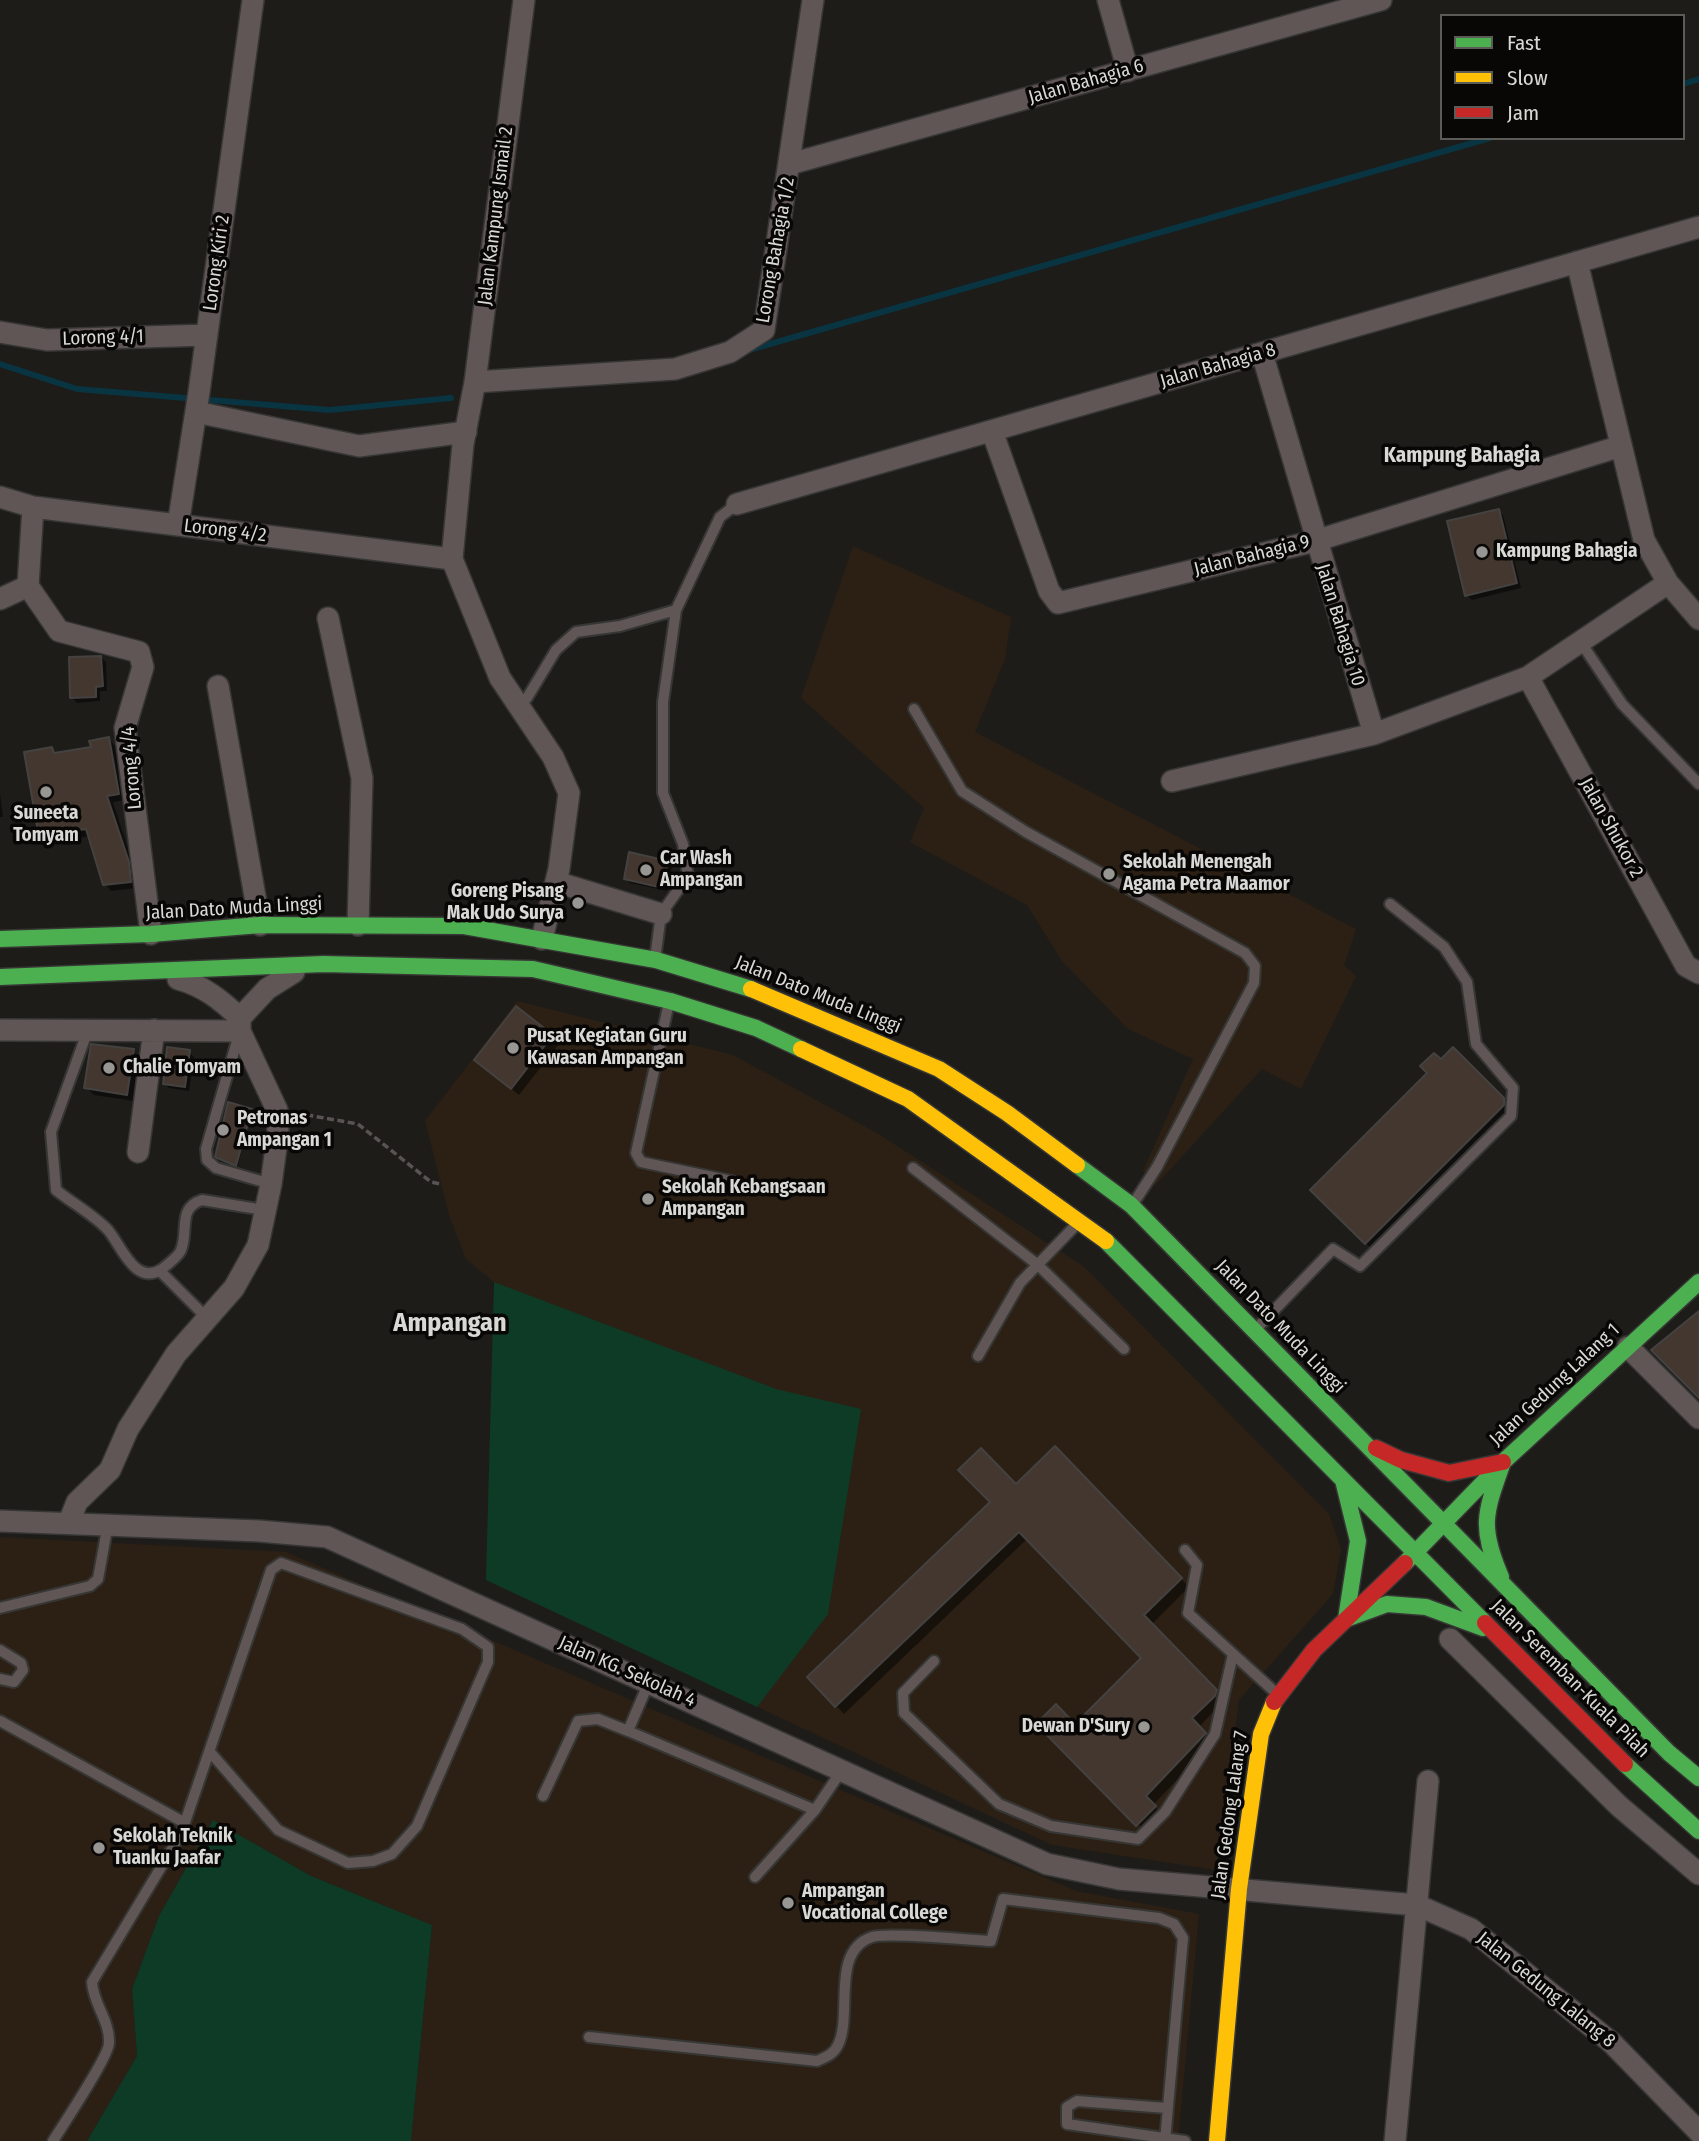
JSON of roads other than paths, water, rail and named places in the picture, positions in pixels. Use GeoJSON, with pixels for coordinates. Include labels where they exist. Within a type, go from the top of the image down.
{"type":"FeatureCollection","features":[{"type":"Feature","properties":{"kind":"main road","name":"Jalan Dato Muda Linggi"},"geometry":{"type":"LineString","coordinates":[[0,939],[151,934],[260,925],[464,926],[656,960],[765,993],[939,1069],[1007,1113],[1131,1205],[1445,1525]]}},
{"type":"Feature","properties":{"kind":"main road"},"geometry":{"type":"LineString","coordinates":[[0,977],[323,964],[533,969],[670,1000],[756,1028],[908,1099],[1108,1242],[1415,1553]]}},
{"type":"Feature","properties":{"kind":"main road","name":"Jalan Gedung Lalang 1"},"geometry":{"type":"LineString","coordinates":[[1415,1553],[1445,1525],[1503,1462],[1699,1282]]}},
{"type":"Feature","properties":{"kind":"main road"},"geometry":{"type":"LineString","coordinates":[[1362,1441],[1401,1460],[1449,1473],[1503,1462]]}},
{"type":"Feature","properties":{"kind":"main road"},"geometry":{"type":"LineString","coordinates":[[1503,1462],[1487,1507],[1487,1545],[1507,1588]]}},
{"type":"Feature","properties":{"kind":"main road"},"geometry":{"type":"LineString","coordinates":[[1343,1480],[1358,1541],[1346,1619],[1387,1604],[1426,1607],[1493,1632]]}},
{"type":"Feature","properties":{"kind":"main road","name":"Jalan Seremban-Kuala Pilah"},"geometry":{"type":"LineString","coordinates":[[1445,1525],[1669,1753],[1699,1778]]}},
{"type":"Feature","properties":{"kind":"main road","name":"Jalan Seremban-Kuala Pilah"},"geometry":{"type":"LineString","coordinates":[[1415,1553],[1639,1779],[1699,1831]]}},
{"type":"Feature","properties":{"kind":"main road","name":"Jalan Gedong Lalang 7"},"geometry":{"type":"LineString","coordinates":[[1217,2141],[1240,1889],[1261,1734],[1277,1694],[1314,1650],[1415,1553]]}},
{"type":"Feature","properties":{"kind":"street","name":"Lorong Kiri 2"},"geometry":{"type":"LineString","coordinates":[[178,525],[198,402],[253,0]]}},
{"type":"Feature","properties":{"kind":"street","name":"Jalan Kampung Ismail 2"},"geometry":{"type":"LineString","coordinates":[[452,559],[466,432],[475,382],[524,0]]}},
{"type":"Feature","properties":{"kind":"street","name":"Lorong Bahagia 1/2"},"geometry":{"type":"LineString","coordinates":[[475,382],[675,369],[730,352],[764,330],[813,0]]}},
{"type":"Feature","properties":{"kind":"street"},"geometry":{"type":"LineString","coordinates":[[1108,0],[1128,71]]}},
{"type":"Feature","properties":{"kind":"street","name":"Jalan Bahagia 6"},"geometry":{"type":"LineString","coordinates":[[790,164],[1381,0]]}},
{"type":"Feature","properties":{"kind":"street","name":"Jalan Bahagia 8"},"geometry":{"type":"LineString","coordinates":[[737,504],[1699,227]]}},
{"type":"Feature","properties":{"kind":"street"},"geometry":{"type":"LineString","coordinates":[[1577,262],[1644,540],[1668,583],[1699,619]]}},
{"type":"Feature","properties":{"kind":"street","name":"Lorong 4/1"},"geometry":{"type":"LineString","coordinates":[[0,332],[47,340],[207,335]]}},
{"type":"Feature","properties":{"kind":"street","name":"Jalan Bahagia 10"},"geometry":{"type":"LineString","coordinates":[[1262,353],[1315,541],[1374,734]]}},
{"type":"Feature","properties":{"kind":"street"},"geometry":{"type":"LineString","coordinates":[[198,402],[359,446],[466,432]]}},
{"type":"Feature","properties":{"kind":"street","name":"Jalan Bahagia 9"},"geometry":{"type":"LineString","coordinates":[[992,430],[1049,591],[1058,603],[1315,541],[1621,446]]}},
{"type":"Feature","properties":{"kind":"street","name":"Lorong 4/2"},"geometry":{"type":"LineString","coordinates":[[0,497],[33,507],[452,559]]}},
{"type":"Feature","properties":{"kind":"street"},"geometry":{"type":"LineString","coordinates":[[0,599],[28,586],[33,507]]}},
{"type":"Feature","properties":{"kind":"street"},"geometry":{"type":"LineString","coordinates":[[452,559],[500,678],[553,757],[569,793],[556,882],[542,939]]}},
{"type":"Feature","properties":{"kind":"street"},"geometry":{"type":"LineString","coordinates":[[1172,781],[1374,734],[1528,677],[1582,644],[1668,583]]}},
{"type":"Feature","properties":{"kind":"street","name":"Lorong 4/4"},"geometry":{"type":"LineString","coordinates":[[28,586],[59,631],[139,652],[143,667],[125,728],[151,934]]}},
{"type":"Feature","properties":{"kind":"street"},"geometry":{"type":"LineString","coordinates":[[328,618],[362,778],[358,925]]}},
{"type":"Feature","properties":{"kind":"street","name":"Jalan Shukor 2"},"geometry":{"type":"LineString","coordinates":[[1528,677],[1686,966],[1699,973]]}},
{"type":"Feature","properties":{"kind":"street"},"geometry":{"type":"LineString","coordinates":[[218,686],[260,925]]}},
{"type":"Feature","properties":{"kind":"street"},"geometry":{"type":"LineString","coordinates":[[556,882],[661,914]]}},
{"type":"Feature","properties":{"kind":"street"},"geometry":{"type":"LineString","coordinates":[[0,1030],[153,1030],[240,1024],[267,989],[286,975],[323,964]]}},
{"type":"Feature","properties":{"kind":"street"},"geometry":{"type":"LineString","coordinates":[[69,1522],[77,1502],[110,1471],[128,1429],[176,1354],[209,1320],[234,1288],[258,1245],[271,1184],[278,1133],[277,1110],[240,1024],[220,999],[196,984],[152,972]]}},
{"type":"Feature","properties":{"kind":"street"},"geometry":{"type":"LineString","coordinates":[[138,1152],[153,1030]]}},
{"type":"Feature","properties":{"kind":"street"},"geometry":{"type":"LineString","coordinates":[[1628,1346],[1699,1418]]}},
{"type":"Feature","properties":{"kind":"street","name":"Jalan KG. Sekolah 4"},"geometry":{"type":"LineString","coordinates":[[0,1521],[69,1522],[327,1537],[1048,1864],[1119,1879],[1240,1889]]}},
{"type":"Feature","properties":{"kind":"street"},"geometry":{"type":"LineString","coordinates":[[1450,1639],[1619,1805],[1699,1874]]}},
{"type":"Feature","properties":{"kind":"street"},"geometry":{"type":"LineString","coordinates":[[1395,2141],[1429,1781]]}},
{"type":"Feature","properties":{"kind":"street","name":"Jalan Gedung Lalang 8"},"geometry":{"type":"LineString","coordinates":[[1240,1889],[1417,1905],[1471,1929],[1612,2043],[1699,2132]]}},
{"type":"Feature","properties":{"kind":"lane"},"geometry":{"type":"LineString","coordinates":[[656,960],[661,914],[688,876],[683,844],[663,793],[663,702],[676,610],[720,517],[737,504]]}},
{"type":"Feature","properties":{"kind":"lane"},"geometry":{"type":"LineString","coordinates":[[516,704],[527,698],[556,650],[576,632],[620,626],[676,610]]}},
{"type":"Feature","properties":{"kind":"lane"},"geometry":{"type":"LineString","coordinates":[[1582,644],[1622,704],[1699,784]]}},
{"type":"Feature","properties":{"kind":"lane"},"geometry":{"type":"LineString","coordinates":[[914,709],[962,791],[1026,832],[1245,953],[1255,966],[1254,984],[1157,1167],[1131,1205]]}},
{"type":"Feature","properties":{"kind":"lane"},"geometry":{"type":"LineString","coordinates":[[1254,1331],[1333,1248],[1360,1266],[1511,1116],[1513,1088],[1476,1044],[1467,982],[1444,947],[1390,904]]}},
{"type":"Feature","properties":{"kind":"lane"},"geometry":{"type":"LineString","coordinates":[[670,1000],[636,1153],[641,1162],[732,1181]]}},
{"type":"Feature","properties":{"kind":"lane"},"geometry":{"type":"LineString","coordinates":[[240,1024],[206,1149],[207,1160],[216,1168],[271,1184]]}},
{"type":"Feature","properties":{"kind":"lane"},"geometry":{"type":"LineString","coordinates":[[88,1030],[51,1132],[56,1191],[107,1229],[130,1264],[143,1272],[160,1271],[181,1251],[187,1211],[194,1202],[202,1200],[264,1210]]}},
{"type":"Feature","properties":{"kind":"lane"},"geometry":{"type":"LineString","coordinates":[[913,1168],[1038,1265],[1124,1349]]}},
{"type":"Feature","properties":{"kind":"lane"},"geometry":{"type":"LineString","coordinates":[[978,1356],[1020,1283],[1080,1221]]}},
{"type":"Feature","properties":{"kind":"lane"},"geometry":{"type":"LineString","coordinates":[[160,1271],[209,1320]]}},
{"type":"Feature","properties":{"kind":"lane"},"geometry":{"type":"LineString","coordinates":[[0,1608],[90,1586],[98,1579],[108,1524]]}},
{"type":"Feature","properties":{"kind":"lane"},"geometry":{"type":"LineString","coordinates":[[1185,1550],[1197,1565],[1188,1613],[1277,1694]]}},
{"type":"Feature","properties":{"kind":"lane"},"geometry":{"type":"LineString","coordinates":[[53,2141],[110,2046],[106,2020],[92,1997],[92,1982],[185,1823],[271,1570],[281,1563],[462,1629],[488,1647],[488,1662],[417,1826],[393,1854],[373,1861],[348,1863],[278,1830],[262,1816],[210,1752]]}},
{"type":"Feature","properties":{"kind":"lane"},"geometry":{"type":"LineString","coordinates":[[0,1650],[21,1663],[23,1670],[14,1682],[0,1679]]}},
{"type":"Feature","properties":{"kind":"lane"},"geometry":{"type":"LineString","coordinates":[[934,1661],[903,1693],[904,1713],[999,1804],[1051,1826],[1138,1839],[1165,1812],[1215,1734],[1233,1654]]}},
{"type":"Feature","properties":{"kind":"lane"},"geometry":{"type":"LineString","coordinates":[[628,1731],[650,1682]]}},
{"type":"Feature","properties":{"kind":"lane"},"geometry":{"type":"LineString","coordinates":[[543,1796],[578,1721],[598,1719],[816,1810]]}},
{"type":"Feature","properties":{"kind":"lane"},"geometry":{"type":"LineString","coordinates":[[0,1721],[185,1823]]}},
{"type":"Feature","properties":{"kind":"lane"},"geometry":{"type":"LineString","coordinates":[[755,1877],[816,1810],[842,1770]]}},
{"type":"Feature","properties":{"kind":"lane"},"geometry":{"type":"LineString","coordinates":[[589,2037],[817,2061],[831,2055],[839,2044],[848,1965],[856,1947],[873,1936],[991,1941],[1003,1899],[1159,1918],[1174,1924],[1184,1938],[1165,2140]]}},
{"type":"Feature","properties":{"kind":"lane"},"geometry":{"type":"LineString","coordinates":[[1166,2108],[1077,2101],[1067,2107],[1067,2124],[1185,2141]]}},
{"type":"Feature","properties":{"kind":"waterway"},"geometry":{"type":"LineString","coordinates":[[1685,83],[1699,79]]}},
{"type":"Feature","properties":{"kind":"waterway"},"geometry":{"type":"LineString","coordinates":[[749,350],[1483,140]]}},
{"type":"Feature","properties":{"kind":"waterway"},"geometry":{"type":"LineString","coordinates":[[0,364],[77,389],[330,410],[451,398]]}},
{"type":"Feature","properties":{"kind":"place","name":"Kampung Bahagia"},"geometry":{"type":"Point","coordinates":[1482,552]}},
{"type":"Feature","properties":{"kind":"place","name":"Suneeta Tomyam"},"geometry":{"type":"Point","coordinates":[46,792]}},
{"type":"Feature","properties":{"kind":"place","name":"Car Wash Ampangan"},"geometry":{"type":"Point","coordinates":[646,870]}},
{"type":"Feature","properties":{"kind":"place","name":"Sekolah Menengah Agama Petra Maamor"},"geometry":{"type":"Point","coordinates":[1109,874]}},
{"type":"Feature","properties":{"kind":"place","name":"Goreng Pisang Mak Udo Surya"},"geometry":{"type":"Point","coordinates":[578,903]}},
{"type":"Feature","properties":{"kind":"place","name":"Pusat Kegiatan Guru Kawasan Ampangan"},"geometry":{"type":"Point","coordinates":[513,1048]}},
{"type":"Feature","properties":{"kind":"place","name":"Chalie Tomyam"},"geometry":{"type":"Point","coordinates":[109,1068]}},
{"type":"Feature","properties":{"kind":"place","name":"Petronas Ampangan 1"},"geometry":{"type":"Point","coordinates":[223,1130]}},
{"type":"Feature","properties":{"kind":"place","name":"Sekolah Kebangsaan Ampangan"},"geometry":{"type":"Point","coordinates":[648,1199]}},
{"type":"Feature","properties":{"kind":"place","name":"Dewan D'Sury"},"geometry":{"type":"Point","coordinates":[1144,1727]}},
{"type":"Feature","properties":{"kind":"place","name":"Sekolah Teknik Tuanku Jaafar"},"geometry":{"type":"Point","coordinates":[99,1848]}},
{"type":"Feature","properties":{"kind":"place","name":"Ampangan Vocational College"},"geometry":{"type":"Point","coordinates":[788,1903]}},
{"type":"Feature","properties":{"kind":"district","name":"Kampung Bahagia"},"geometry":{"type":"Point","coordinates":[1462,456]}},
{"type":"Feature","properties":{"kind":"district","name":"Ampangan"},"geometry":{"type":"Point","coordinates":[450,1324]}}]}
